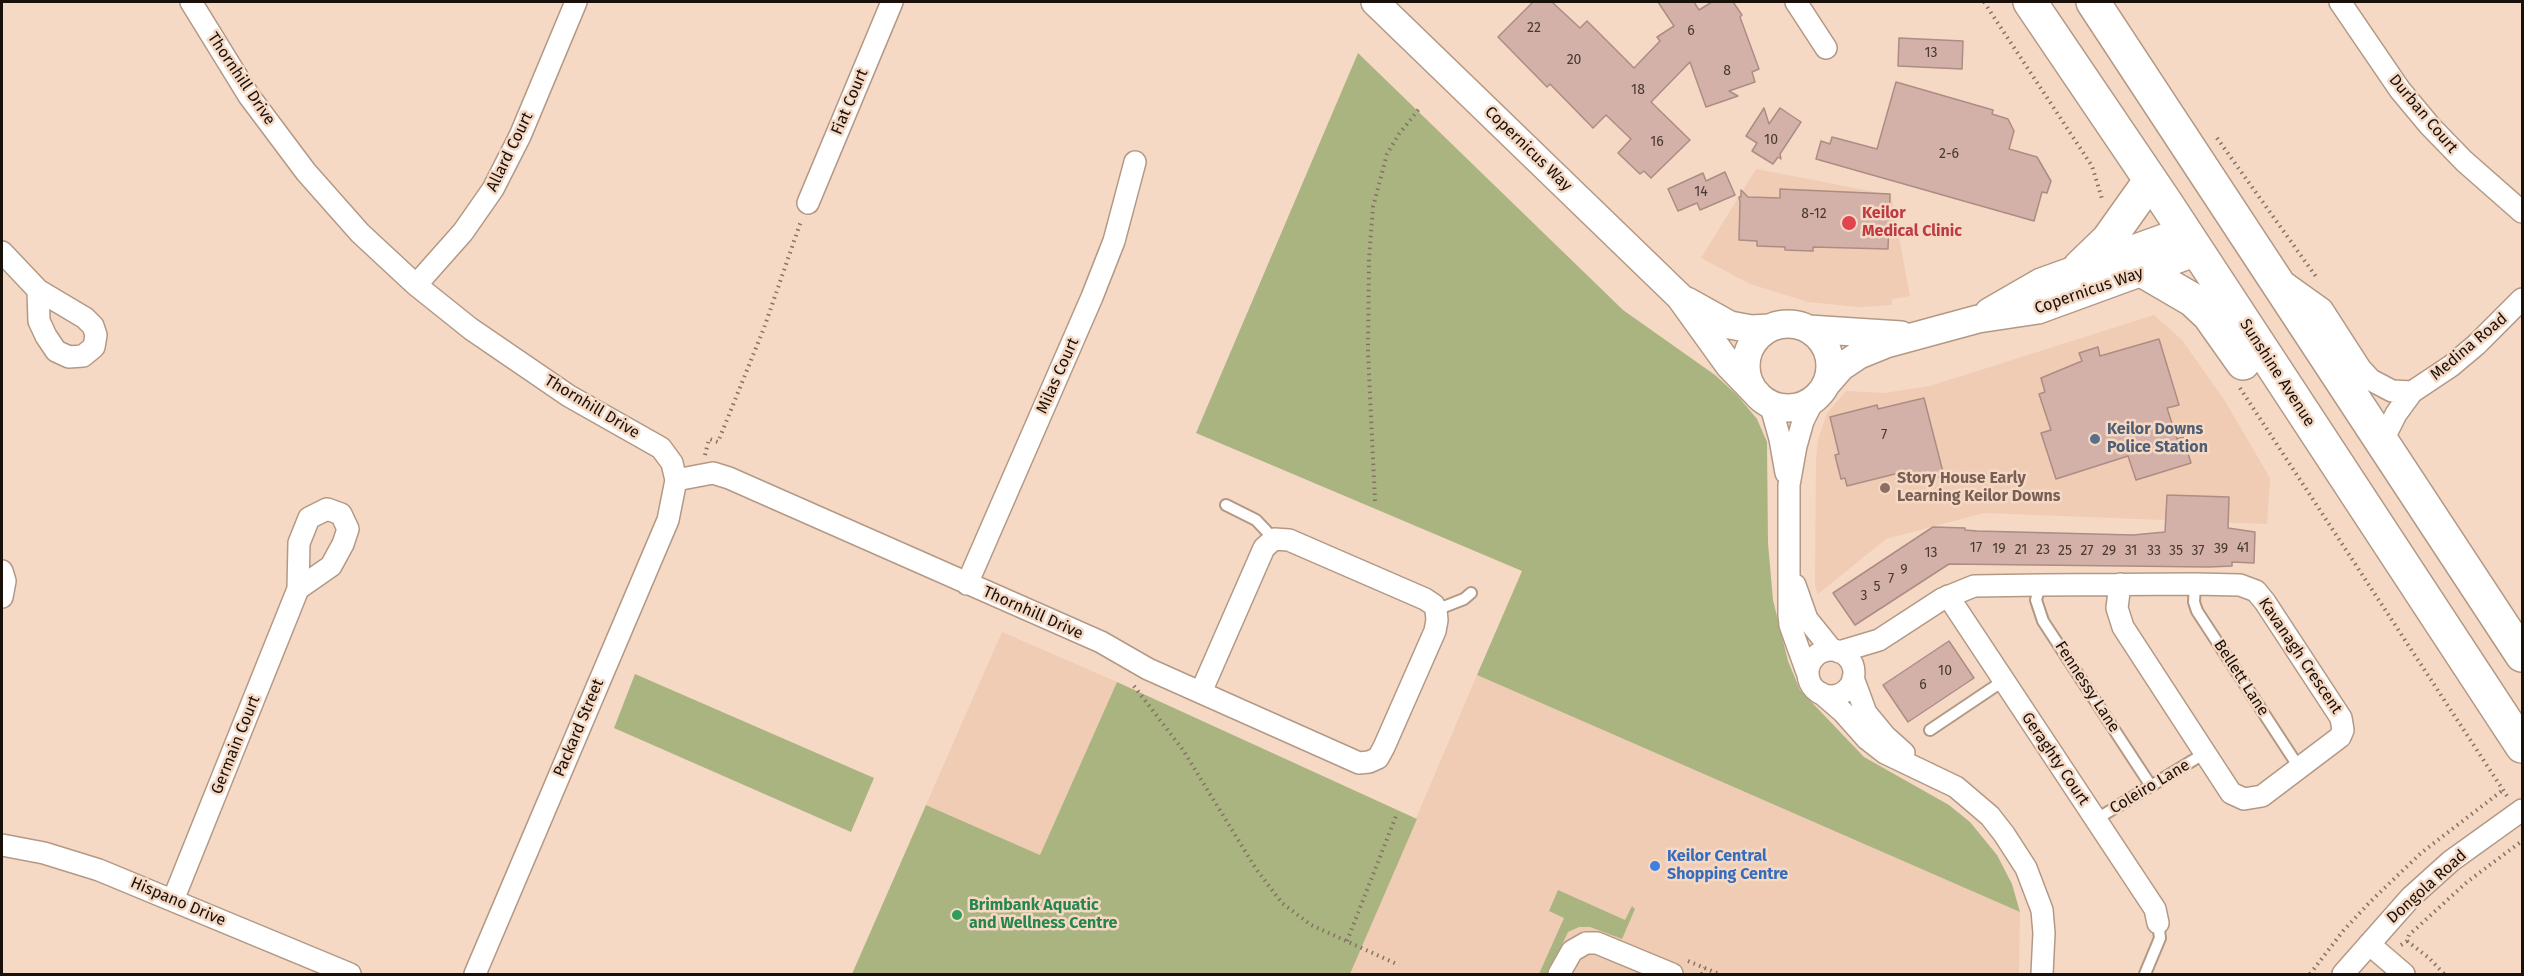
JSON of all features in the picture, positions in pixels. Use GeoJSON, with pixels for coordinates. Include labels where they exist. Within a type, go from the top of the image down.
{"type":"FeatureCollection","features":[{"type":"Feature","properties":{"kind":"main road","name":"Sunshine Avenue"},"geometry":{"type":"LineString","coordinates":[[2030,2],[2523,746]]}},
{"type":"Feature","properties":{"kind":"main road"},"geometry":{"type":"LineString","coordinates":[[2093,2],[2523,655]]}},
{"type":"Feature","properties":{"kind":"main road"},"geometry":{"type":"LineString","coordinates":[[2080,267],[2108,240],[2150,180]]}},
{"type":"Feature","properties":{"kind":"main road"},"geometry":{"type":"LineString","coordinates":[[2190,241],[2217,239],[2235,220]]}},
{"type":"Feature","properties":{"kind":"main road"},"geometry":{"type":"LineString","coordinates":[[2145,272],[2193,300],[2209,315],[2278,416],[2369,514]]}},
{"type":"Feature","properties":{"kind":"street","name":"Thornhill Drive"},"geometry":{"type":"LineString","coordinates":[[190,2],[249,96],[306,171],[360,232],[416,285],[503,352],[569,396],[661,448],[672,463],[676,480],[705,474],[729,478],[1101,642],[1148,669],[1359,763],[1378,758],[1384,747],[1435,631],[1436,610]]}},
{"type":"Feature","properties":{"kind":"street","name":"Allard Court"},"geometry":{"type":"LineString","coordinates":[[416,285],[463,232],[493,189],[520,136],[576,2]]}},
{"type":"Feature","properties":{"kind":"street","name":"Fiat Court"},"geometry":{"type":"LineString","coordinates":[[808,203],[892,2]]}},
{"type":"Feature","properties":{"kind":"street","name":"Copernicus Way"},"geometry":{"type":"LineString","coordinates":[[1375,2],[1680,297],[1729,365],[1763,399]]}},
{"type":"Feature","properties":{"kind":"street"},"geometry":{"type":"LineString","coordinates":[[1796,2],[1826,48]]}},
{"type":"Feature","properties":{"kind":"street","name":"Durban Court"},"geometry":{"type":"LineString","coordinates":[[2340,2],[2400,90],[2430,126],[2464,161],[2523,212]]}},
{"type":"Feature","properties":{"kind":"street","name":"Milas Court"},"geometry":{"type":"LineString","coordinates":[[967,584],[1092,297],[1114,241],[1135,162]]}},
{"type":"Feature","properties":{"kind":"street","name":"Copernicus Way"},"geometry":{"type":"LineString","coordinates":[[1978,319],[2041,282],[2080,267],[2190,241]]}},
{"type":"Feature","properties":{"kind":"street","name":"Copernicus Way"},"geometry":{"type":"LineString","coordinates":[[1820,391],[1841,367],[1859,355],[1911,335],[1978,319],[2038,310],[2145,272],[2190,241]]}},
{"type":"Feature","properties":{"kind":"street"},"geometry":{"type":"LineString","coordinates":[[2,252],[38,290]]}},
{"type":"Feature","properties":{"kind":"street"},"geometry":{"type":"LineString","coordinates":[[2270,272],[2322,309],[2360,368],[2371,380],[2392,391],[2412,392]]}},
{"type":"Feature","properties":{"kind":"street","name":"Copernicus Way"},"geometry":{"type":"LineString","coordinates":[[1680,297],[1706,314],[1730,325],[1751,329],[1770,328]]}},
{"type":"Feature","properties":{"kind":"street","name":"Medina Road"},"geometry":{"type":"LineString","coordinates":[[2383,440],[2396,414],[2412,392],[2451,366],[2523,299]]}},
{"type":"Feature","properties":{"kind":"street"},"geometry":{"type":"LineString","coordinates":[[1789,485],[1803,421],[1830,371],[1827,352],[1818,336],[1795,324],[1782,324],[1770,328],[1755,340],[1747,358],[1748,377],[1763,399],[1780,439],[1789,485],[1790,626],[1810,682],[1839,708],[1867,739],[1885,753],[1956,787],[1990,816],[2016,850],[2035,888],[2042,910],[2043,975]]}},
{"type":"Feature","properties":{"kind":"street","name":"Copernicus Way"},"geometry":{"type":"LineString","coordinates":[[1808,329],[1911,335]]}},
{"type":"Feature","properties":{"kind":"street"},"geometry":{"type":"LineString","coordinates":[[1763,399],[1788,407],[1797,406],[1820,391]]}},
{"type":"Feature","properties":{"kind":"street","name":"Packard Street"},"geometry":{"type":"LineString","coordinates":[[476,975],[668,520],[676,480]]}},
{"type":"Feature","properties":{"kind":"street"},"geometry":{"type":"LineString","coordinates":[[1200,692],[1264,548],[1274,539],[1289,540],[1415,594],[1434,605],[1436,610]]}},
{"type":"Feature","properties":{"kind":"street"},"geometry":{"type":"LineString","coordinates":[[1790,567],[1799,602],[1807,619],[1836,651],[1852,663],[1853,676],[1866,712],[1885,736],[1919,768]]}},
{"type":"Feature","properties":{"kind":"street"},"geometry":{"type":"LineString","coordinates":[[2,572],[4,581],[2,597]]}},
{"type":"Feature","properties":{"kind":"street","name":"Kavanagh Crescent"},"geometry":{"type":"LineString","coordinates":[[1836,651],[1879,640],[1947,596],[1974,586],[2120,584],[2240,585],[2256,591],[2341,718],[2343,730],[2340,737],[2262,796],[2244,799],[2231,793],[2123,627],[2117,608],[2120,584]]}},
{"type":"Feature","properties":{"kind":"street","name":"Germain Court"},"geometry":{"type":"LineString","coordinates":[[173,900],[298,589]]}},
{"type":"Feature","properties":{"kind":"street","name":"Geraghty Court"},"geometry":{"type":"LineString","coordinates":[[1947,596],[2155,909],[2158,923]]}},
{"type":"Feature","properties":{"kind":"street","name":"Kavanagh Crescent"},"geometry":{"type":"LineString","coordinates":[[1853,676],[1879,640]]}},
{"type":"Feature","properties":{"kind":"street"},"geometry":{"type":"LineString","coordinates":[[1808,675],[1809,667],[1817,654],[1836,651]]}},
{"type":"Feature","properties":{"kind":"street"},"geometry":{"type":"LineString","coordinates":[[1821,693],[1834,695],[1846,690],[1853,676]]}},
{"type":"Feature","properties":{"kind":"street","name":"Dongola Road"},"geometry":{"type":"LineString","coordinates":[[2343,975],[2377,950],[2412,897],[2451,861],[2521,812]]}},
{"type":"Feature","properties":{"kind":"street","name":"Hispano Drive"},"geometry":{"type":"LineString","coordinates":[[2,845],[85,864],[350,975]]}},
{"type":"Feature","properties":{"kind":"street"},"geometry":{"type":"LineString","coordinates":[[1559,975],[1572,951],[1586,943],[1608,946],[1680,968]]}},
{"type":"Feature","properties":{"kind":"street"},"geometry":{"type":"LineString","coordinates":[[2377,950],[2404,975]]}},
{"type":"Feature","properties":{"kind":"lane"},"geometry":{"type":"LineString","coordinates":[[1226,505],[1256,520],[1274,539]]}},
{"type":"Feature","properties":{"kind":"lane","name":"Bellett Lane"},"geometry":{"type":"LineString","coordinates":[[2195,584],[2194,602],[2197,611],[2300,769]]}},
{"type":"Feature","properties":{"kind":"lane","name":"Fennessy Lane"},"geometry":{"type":"LineString","coordinates":[[2040,585],[2036,600],[2043,621],[2151,786]]}},
{"type":"Feature","properties":{"kind":"lane"},"geometry":{"type":"LineString","coordinates":[[1436,610],[1464,599],[1471,593]]}},
{"type":"Feature","properties":{"kind":"lane"},"geometry":{"type":"LineString","coordinates":[[1930,730],[2003,681]]}},
{"type":"Feature","properties":{"kind":"lane","name":"Coleiro Lane"},"geometry":{"type":"LineString","coordinates":[[2095,820],[2205,753]]}},
{"type":"Feature","properties":{"kind":"lane"},"geometry":{"type":"LineString","coordinates":[[2145,975],[2160,938],[2158,923]]}},
{"type":"Feature","properties":{"kind":"path"},"geometry":{"type":"LineString","coordinates":[[1984,2],[2092,166],[2103,203],[2107,207]]}},
{"type":"Feature","properties":{"kind":"path"},"geometry":{"type":"LineString","coordinates":[[1375,501],[1368,352],[1369,259],[1373,207],[1387,154],[1399,134],[1419,109]]}},
{"type":"Feature","properties":{"kind":"path"},"geometry":{"type":"LineString","coordinates":[[2212,131],[2321,284]]}},
{"type":"Feature","properties":{"kind":"path"},"geometry":{"type":"LineString","coordinates":[[705,474],[705,453],[710,439],[718,442],[764,328],[808,203]]}},
{"type":"Feature","properties":{"kind":"path"},"geometry":{"type":"LineString","coordinates":[[2237,384],[2521,812]]}},
{"type":"Feature","properties":{"kind":"path"},"geometry":{"type":"LineString","coordinates":[[1130,682],[1183,750],[1239,842],[1282,903],[1311,925],[1399,965]]}},
{"type":"Feature","properties":{"kind":"path"},"geometry":{"type":"LineString","coordinates":[[1347,941],[1396,816]]}},
{"type":"Feature","properties":{"kind":"path"},"geometry":{"type":"LineString","coordinates":[[2407,941],[2409,935],[2467,882],[2523,841]]}},
{"type":"Feature","properties":{"kind":"path"},"geometry":{"type":"LineString","coordinates":[[2377,950],[2407,941]]}},
{"type":"Feature","properties":{"kind":"path"},"geometry":{"type":"LineString","coordinates":[[2407,941],[2429,958],[2444,975]]}},
{"type":"Feature","properties":{"kind":"path"},"geometry":{"type":"LineString","coordinates":[[1680,968],[1705,968],[1719,975]]}},
{"type":"Feature","properties":{"kind":"path"},"geometry":{"type":"LineString","coordinates":[[1702,975],[1705,968]]}},
{"type":"Feature","properties":{"kind":"shaded area"},"geometry":{"type":"Polygon","coordinates":[[[1756,169],[1891,195],[1910,296],[1892,299],[1892,305],[1858,307],[1808,302],[1750,284],[1701,258],[1756,169]]]}},
{"type":"Feature","properties":{"kind":"shaded area","name":"Keilor Downs Police Station"},"geometry":{"type":"Polygon","coordinates":[[[2154,315],[2182,340],[2225,401],[2270,478],[2267,524],[1984,513],[1886,539],[1818,594],[1815,586],[1818,440],[1827,413],[1846,391],[1884,393],[1930,386],[2154,315]]]}},
{"type":"Feature","properties":{"kind":"shaded area"},"geometry":{"type":"Polygon","coordinates":[[[1002,632],[1117,682],[1040,855],[926,805],[1002,632]]]}},
{"type":"Feature","properties":{"kind":"shaded area","name":"Keilor Central Shopping Centre"},"geometry":{"type":"Polygon","coordinates":[[[1477,675],[2020,912],[2019,974],[1350,974],[1477,675]]]}},
{"type":"Feature","properties":{"kind":"green space"},"geometry":{"type":"Polygon","coordinates":[[[1358,53],[1623,310],[1715,375],[1737,395],[1757,419],[1767,442],[1768,543],[1773,600],[1788,661],[1800,690],[1864,757],[1949,805],[1970,822],[1997,855],[2012,884],[2020,912],[1477,675],[1522,571],[1196,433],[1358,53]]]}},
{"type":"Feature","properties":{"kind":"green space"},"geometry":{"type":"Polygon","coordinates":[[[635,674],[874,778],[851,832],[614,728],[635,674]]]}},
{"type":"Feature","properties":{"kind":"green space"},"geometry":{"type":"Polygon","coordinates":[[[1117,682],[1417,819],[1350,974],[852,974],[926,805],[1040,855],[1117,682]]]}},
{"type":"Feature","properties":{"kind":"green space"},"geometry":{"type":"Polygon","coordinates":[[[1558,890],[1625,920],[1632,906],[1635,909],[1622,939],[1590,927],[1579,927],[1568,932],[1548,974],[1539,974],[1564,918],[1549,911],[1558,890]]]}},
{"type":"Feature","properties":{"kind":"building"},"geometry":{"type":"Polygon","coordinates":[[[1533,2],[1552,2],[1580,28],[1587,21],[1634,68],[1660,41],[1657,37],[1674,26],[1658,2],[1694,2],[1699,10],[1712,2],[1733,2],[1742,15],[1740,17],[1759,69],[1752,72],[1755,82],[1729,91],[1738,96],[1706,107],[1690,62],[1651,102],[1690,140],[1651,178],[1644,171],[1640,174],[1618,153],[1631,139],[1606,115],[1593,128],[1550,84],[1547,87],[1498,37],[1533,2]]]}},
{"type":"Feature","properties":{"kind":"building"},"geometry":{"type":"Polygon","coordinates":[[[1899,38],[1963,41],[1962,69],[1898,66],[1899,38]]]}},
{"type":"Feature","properties":{"kind":"building"},"geometry":{"type":"Polygon","coordinates":[[[1896,82],[1993,110],[1992,114],[2008,119],[2014,131],[2009,149],[2037,157],[2051,181],[2047,193],[2042,192],[2034,221],[1816,159],[1821,141],[1830,144],[1832,137],[1877,149],[1896,82]]]}},
{"type":"Feature","properties":{"kind":"building"},"geometry":{"type":"Polygon","coordinates":[[[1764,108],[1769,124],[1780,108],[1801,122],[1780,154],[1781,159],[1778,157],[1773,164],[1752,151],[1757,143],[1746,136],[1764,108]]]}},
{"type":"Feature","properties":{"kind":"building"},"geometry":{"type":"Polygon","coordinates":[[[1725,172],[1735,195],[1700,210],[1697,203],[1678,211],[1668,189],[1703,173],[1706,181],[1725,172]]]}},
{"type":"Feature","properties":{"kind":"building"},"geometry":{"type":"Polygon","coordinates":[[[1780,189],[1890,194],[1888,249],[1813,247],[1813,251],[1785,250],[1785,247],[1757,246],[1757,241],[1739,240],[1741,190],[1748,197],[1780,198],[1780,189]]]}},
{"type":"Feature","properties":{"kind":"building"},"geometry":{"type":"Polygon","coordinates":[[[2159,339],[2179,405],[2167,408],[2177,439],[2183,437],[2191,463],[2136,480],[2128,456],[2056,479],[2041,433],[2051,430],[2039,394],[2045,392],[2041,378],[2082,361],[2079,353],[2098,347],[2100,356],[2159,339]]]}},
{"type":"Feature","properties":{"kind":"building"},"geometry":{"type":"Polygon","coordinates":[[[1924,398],[1944,476],[1910,484],[1907,471],[1847,486],[1845,478],[1841,479],[1835,455],[1839,454],[1830,417],[1877,405],[1878,409],[1924,398]]]}},
{"type":"Feature","properties":{"kind":"building"},"geometry":{"type":"Polygon","coordinates":[[[2167,495],[2229,497],[2228,528],[2255,532],[2254,563],[2232,562],[2232,566],[2209,567],[1949,564],[1855,625],[1833,593],[1933,527],[1965,528],[1965,530],[1977,531],[2133,535],[2165,532],[2167,495]]]}},
{"type":"Feature","properties":{"kind":"building"},"geometry":{"type":"Polygon","coordinates":[[[1949,641],[1974,678],[1908,722],[1883,685],[1949,641]]]}},
{"type":"Feature","properties":{"kind":"place","name":"Keilor Medical Clinic"},"geometry":{"type":"Point","coordinates":[1849,223]}},
{"type":"Feature","properties":{"kind":"place","name":"Keilor Downs Police Station"},"geometry":{"type":"Point","coordinates":[2095,439]}},
{"type":"Feature","properties":{"kind":"place","name":"Story House Early Learning Keilor Downs"},"geometry":{"type":"Point","coordinates":[1885,488]}},
{"type":"Feature","properties":{"kind":"place","name":"Keilor Central Shopping Centre"},"geometry":{"type":"Point","coordinates":[1655,866]}},
{"type":"Feature","properties":{"kind":"place","name":"Brimbank Aquatic and Wellness Centre"},"geometry":{"type":"Point","coordinates":[957,915]}}]}
